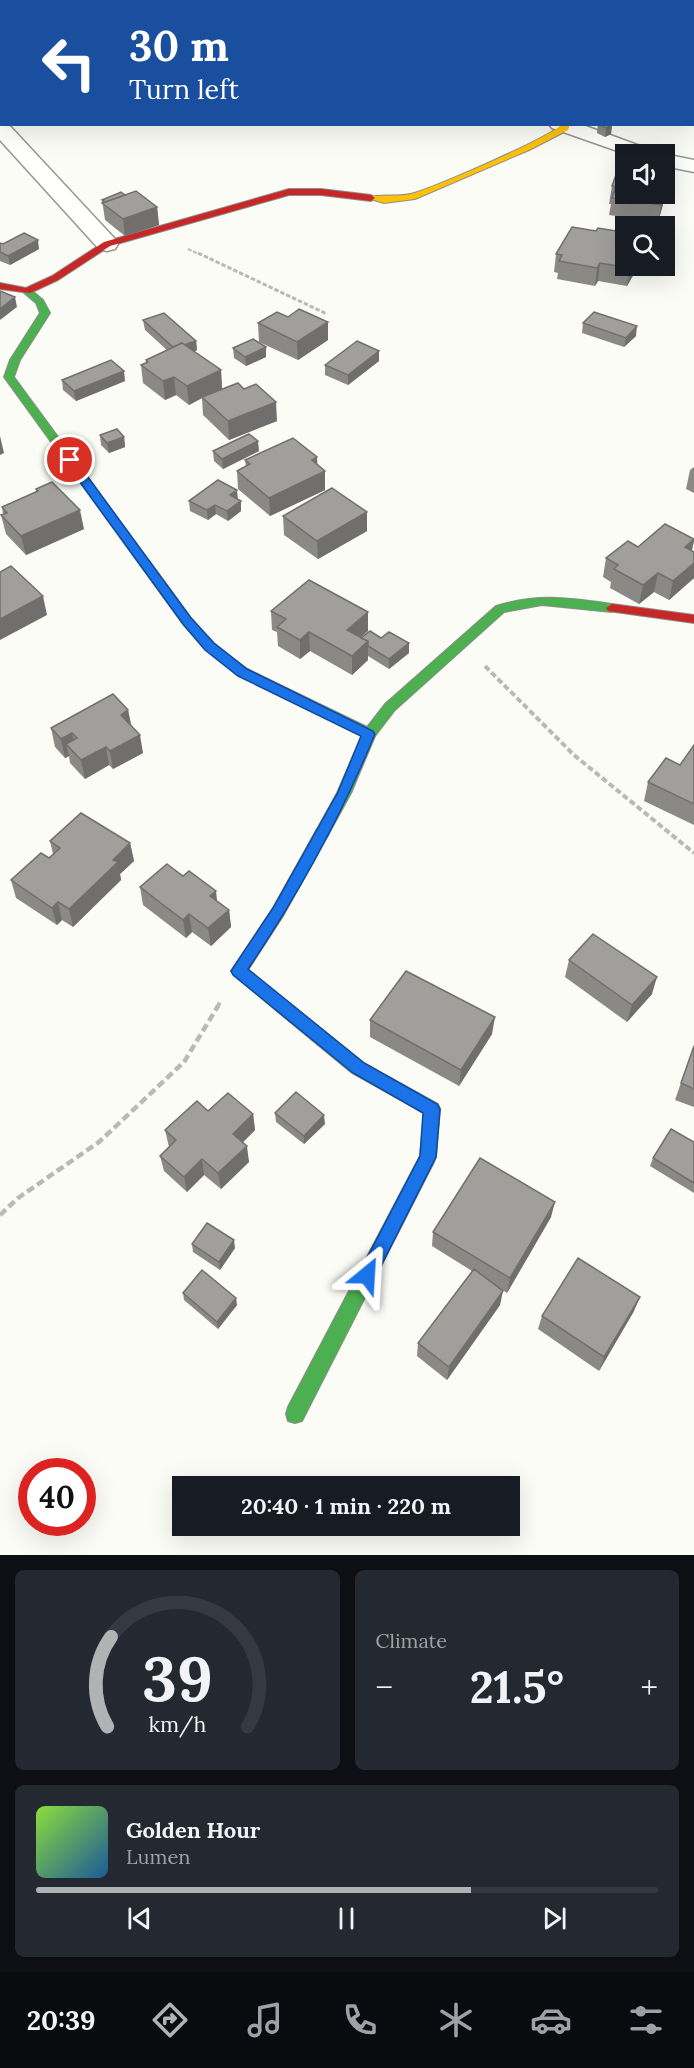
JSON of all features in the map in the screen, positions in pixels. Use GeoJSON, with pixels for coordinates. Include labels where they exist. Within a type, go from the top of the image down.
{"type":"FeatureCollection","features":[{"type":"Feature","properties":{"kind":"street"},"geometry":{"type":"LineString","coordinates":[[27,291],[55,278],[107,243],[289,192],[321,192],[384,200],[412,197],[495,162],[563,126],[615,144]]}},
{"type":"Feature","properties":{"kind":"street"},"geometry":{"type":"LineString","coordinates":[[0,128],[107,243]]}},
{"type":"Feature","properties":{"kind":"street"},"geometry":{"type":"LineString","coordinates":[[675,162],[694,166]]}},
{"type":"Feature","properties":{"kind":"street"},"geometry":{"type":"LineString","coordinates":[[0,286],[27,291],[40,302],[45,313],[38,329],[4,380],[187,621],[209,646],[243,672],[369,734]]}},
{"type":"Feature","properties":{"kind":"street"},"geometry":{"type":"LineString","coordinates":[[296,1414],[428,1157],[432,1109],[358,1068],[239,971],[278,912],[344,793],[369,734],[390,707],[500,609],[519,602],[541,599],[694,619]]}},
{"type":"Feature","properties":{"kind":"path"},"geometry":{"type":"LineString","coordinates":[[150,231],[327,314]]}},
{"type":"Feature","properties":{"kind":"path"},"geometry":{"type":"LineString","coordinates":[[461,642],[574,755],[694,853]]}},
{"type":"Feature","properties":{"kind":"path"},"geometry":{"type":"LineString","coordinates":[[0,1215],[18,1198],[99,1142],[184,1062],[239,971]]}},
{"type":"Feature","properties":{"kind":"building"},"geometry":{"type":"Polygon","coordinates":[[[136,191],[157,207],[123,219],[102,203],[136,191]]]}},
{"type":"Feature","properties":{"kind":"building"},"geometry":{"type":"Polygon","coordinates":[[[121,192],[125,195],[105,202],[102,200],[121,192]]]}},
{"type":"Feature","properties":{"kind":"building"},"geometry":{"type":"Polygon","coordinates":[[[572,227],[596,231],[598,228],[615,231],[615,266],[600,263],[597,268],[559,261],[562,255],[556,254],[572,227]]]}},
{"type":"Feature","properties":{"kind":"building"},"geometry":{"type":"Polygon","coordinates":[[[24,233],[38,240],[8,256],[0,252],[0,243],[3,244],[24,233]]]}},
{"type":"Feature","properties":{"kind":"building"},"geometry":{"type":"Polygon","coordinates":[[[0,291],[15,297],[0,309],[0,291]]]}},
{"type":"Feature","properties":{"kind":"building"},"geometry":{"type":"Polygon","coordinates":[[[299,309],[328,322],[297,342],[258,323],[277,312],[288,317],[299,309]]]}},
{"type":"Feature","properties":{"kind":"building"},"geometry":{"type":"Polygon","coordinates":[[[594,312],[637,326],[626,338],[583,323],[594,312]]]}},
{"type":"Feature","properties":{"kind":"building"},"geometry":{"type":"Polygon","coordinates":[[[164,313],[196,341],[173,347],[143,320],[164,313]]]}},
{"type":"Feature","properties":{"kind":"building"},"geometry":{"type":"Polygon","coordinates":[[[253,339],[266,347],[245,357],[233,348],[253,339]]]}},
{"type":"Feature","properties":{"kind":"building"},"geometry":{"type":"Polygon","coordinates":[[[357,341],[379,351],[348,375],[325,365],[357,341]]]}},
{"type":"Feature","properties":{"kind":"building"},"geometry":{"type":"Polygon","coordinates":[[[182,343],[221,370],[187,386],[174,377],[163,381],[141,365],[148,362],[146,360],[182,343]]]}},
{"type":"Feature","properties":{"kind":"building"},"geometry":{"type":"Polygon","coordinates":[[[111,360],[124,371],[74,391],[62,380],[111,360]]]}},
{"type":"Feature","properties":{"kind":"building"},"geometry":{"type":"Polygon","coordinates":[[[238,383],[244,389],[256,384],[276,402],[228,421],[202,397],[238,383]]]}},
{"type":"Feature","properties":{"kind":"building"},"geometry":{"type":"Polygon","coordinates":[[[117,429],[124,437],[107,443],[100,435],[117,429]]]}},
{"type":"Feature","properties":{"kind":"building"},"geometry":{"type":"Polygon","coordinates":[[[249,434],[258,441],[222,459],[213,451],[249,434]]]}},
{"type":"Feature","properties":{"kind":"building"},"geometry":{"type":"Polygon","coordinates":[[[293,438],[317,457],[312,460],[325,471],[269,498],[237,471],[250,464],[245,460],[293,438]]]}},
{"type":"Feature","properties":{"kind":"building"},"geometry":{"type":"Polygon","coordinates":[[[218,480],[237,490],[230,495],[241,501],[227,511],[215,505],[207,510],[189,501],[218,480]]]}},
{"type":"Feature","properties":{"kind":"building"},"geometry":{"type":"Polygon","coordinates":[[[52,482],[80,510],[21,536],[1,515],[7,513],[2,507],[52,482]]]}},
{"type":"Feature","properties":{"kind":"building"},"geometry":{"type":"Polygon","coordinates":[[[332,488],[367,512],[317,541],[283,516],[332,488]]]}},
{"type":"Feature","properties":{"kind":"building"},"geometry":{"type":"Polygon","coordinates":[[[665,524],[694,539],[685,547],[694,552],[694,563],[673,581],[658,573],[643,585],[614,569],[618,565],[606,558],[628,541],[638,547],[665,524]]]}},
{"type":"Feature","properties":{"kind":"building"},"geometry":{"type":"Polygon","coordinates":[[[11,566],[43,596],[0,619],[0,572],[11,566]]]}},
{"type":"Feature","properties":{"kind":"building"},"geometry":{"type":"Polygon","coordinates":[[[309,580],[368,612],[347,630],[368,641],[352,656],[309,632],[300,640],[277,627],[286,619],[271,611],[309,580]]]}},
{"type":"Feature","properties":{"kind":"building"},"geometry":{"type":"Polygon","coordinates":[[[370,631],[381,638],[389,632],[409,643],[389,659],[368,646],[368,641],[361,638],[370,631]]]}},
{"type":"Feature","properties":{"kind":"building"},"geometry":{"type":"Polygon","coordinates":[[[113,694],[128,710],[121,715],[140,735],[110,751],[106,747],[81,760],[66,744],[77,738],[72,733],[61,739],[51,728],[113,694]]]}},
{"type":"Feature","properties":{"kind":"building"},"geometry":{"type":"Polygon","coordinates":[[[694,745],[694,804],[648,782],[666,758],[680,765],[694,745]]]}},
{"type":"Feature","properties":{"kind":"building"},"geometry":{"type":"Polygon","coordinates":[[[81,813],[130,843],[113,860],[118,862],[69,909],[58,902],[52,908],[11,880],[41,853],[49,858],[60,848],[50,841],[81,813]]]}},
{"type":"Feature","properties":{"kind":"building"},"geometry":{"type":"Polygon","coordinates":[[[167,864],[183,876],[189,871],[216,891],[210,896],[229,910],[208,928],[189,914],[183,920],[140,887],[167,864]]]}},
{"type":"Feature","properties":{"kind":"building"},"geometry":{"type":"Polygon","coordinates":[[[593,934],[657,977],[632,1005],[569,960],[593,934]]]}},
{"type":"Feature","properties":{"kind":"building"},"geometry":{"type":"Polygon","coordinates":[[[406,971],[495,1017],[461,1070],[370,1020],[406,971]]]}},
{"type":"Feature","properties":{"kind":"building"},"geometry":{"type":"Polygon","coordinates":[[[694,1046],[694,1089],[681,1083],[694,1046]]]}},
{"type":"Feature","properties":{"kind":"building"},"geometry":{"type":"Polygon","coordinates":[[[296,1092],[324,1115],[304,1136],[275,1113],[296,1092]]]}},
{"type":"Feature","properties":{"kind":"building"},"geometry":{"type":"Polygon","coordinates":[[[228,1093],[253,1114],[233,1134],[247,1146],[218,1173],[202,1159],[184,1177],[160,1156],[176,1140],[165,1130],[197,1101],[208,1111],[228,1093]]]}},
{"type":"Feature","properties":{"kind":"building"},"geometry":{"type":"Polygon","coordinates":[[[671,1129],[694,1142],[694,1183],[653,1158],[671,1129]]]}},
{"type":"Feature","properties":{"kind":"building"},"geometry":{"type":"Polygon","coordinates":[[[480,1158],[555,1202],[510,1278],[433,1232],[480,1158]]]}},
{"type":"Feature","properties":{"kind":"building"},"geometry":{"type":"Polygon","coordinates":[[[207,1223],[234,1240],[219,1262],[192,1244],[207,1223]]]}},
{"type":"Feature","properties":{"kind":"building"},"geometry":{"type":"Polygon","coordinates":[[[578,1258],[640,1297],[604,1357],[542,1316],[578,1258]]]}},
{"type":"Feature","properties":{"kind":"building"},"geometry":{"type":"Polygon","coordinates":[[[474,1269],[503,1291],[449,1367],[418,1343],[474,1269]]]}},
{"type":"Feature","properties":{"kind":"building"},"geometry":{"type":"Polygon","coordinates":[[[202,1270],[236,1298],[217,1322],[183,1293],[202,1270]]]}},
{"type":"Feature","properties":{"kind":"traffic: fast"},"geometry":{"type":"LineString","coordinates":[[27,291],[40,302],[45,313],[15,360],[9,377],[187,621],[209,646],[243,672],[369,734]]}},
{"type":"Feature","properties":{"kind":"traffic: fast"},"geometry":{"type":"LineString","coordinates":[[322,833],[344,793],[369,734],[390,707],[500,609],[515,604],[542,601],[612,608]]}},
{"type":"Feature","properties":{"kind":"traffic: fast"},"geometry":{"type":"LineString","coordinates":[[294,1016],[358,1068],[432,1109],[428,1157],[295,1414]]}},
{"type":"Feature","properties":{"kind":"traffic: slow"},"geometry":{"type":"LineString","coordinates":[[371,198],[384,200],[412,197],[526,148],[566,126]]}},
{"type":"Feature","properties":{"kind":"traffic: jam"},"geometry":{"type":"LineString","coordinates":[[0,286],[27,291],[55,278],[107,244],[289,192],[321,192],[371,198]]}},
{"type":"Feature","properties":{"kind":"traffic: jam"},"geometry":{"type":"LineString","coordinates":[[612,608],[694,619]]}},
{"type":"Feature","properties":{"kind":"traffic: jam"},"geometry":{"type":"LineString","coordinates":[[294,1016],[239,971],[278,912],[322,833]]}},
{"type":"Feature","properties":{"kind":"route"},"geometry":{"type":"LineString","coordinates":[[70,460],[187,621],[209,646],[243,672],[369,734],[344,793],[278,912],[239,971],[358,1068],[432,1109],[428,1157],[367,1275]]}}]}
